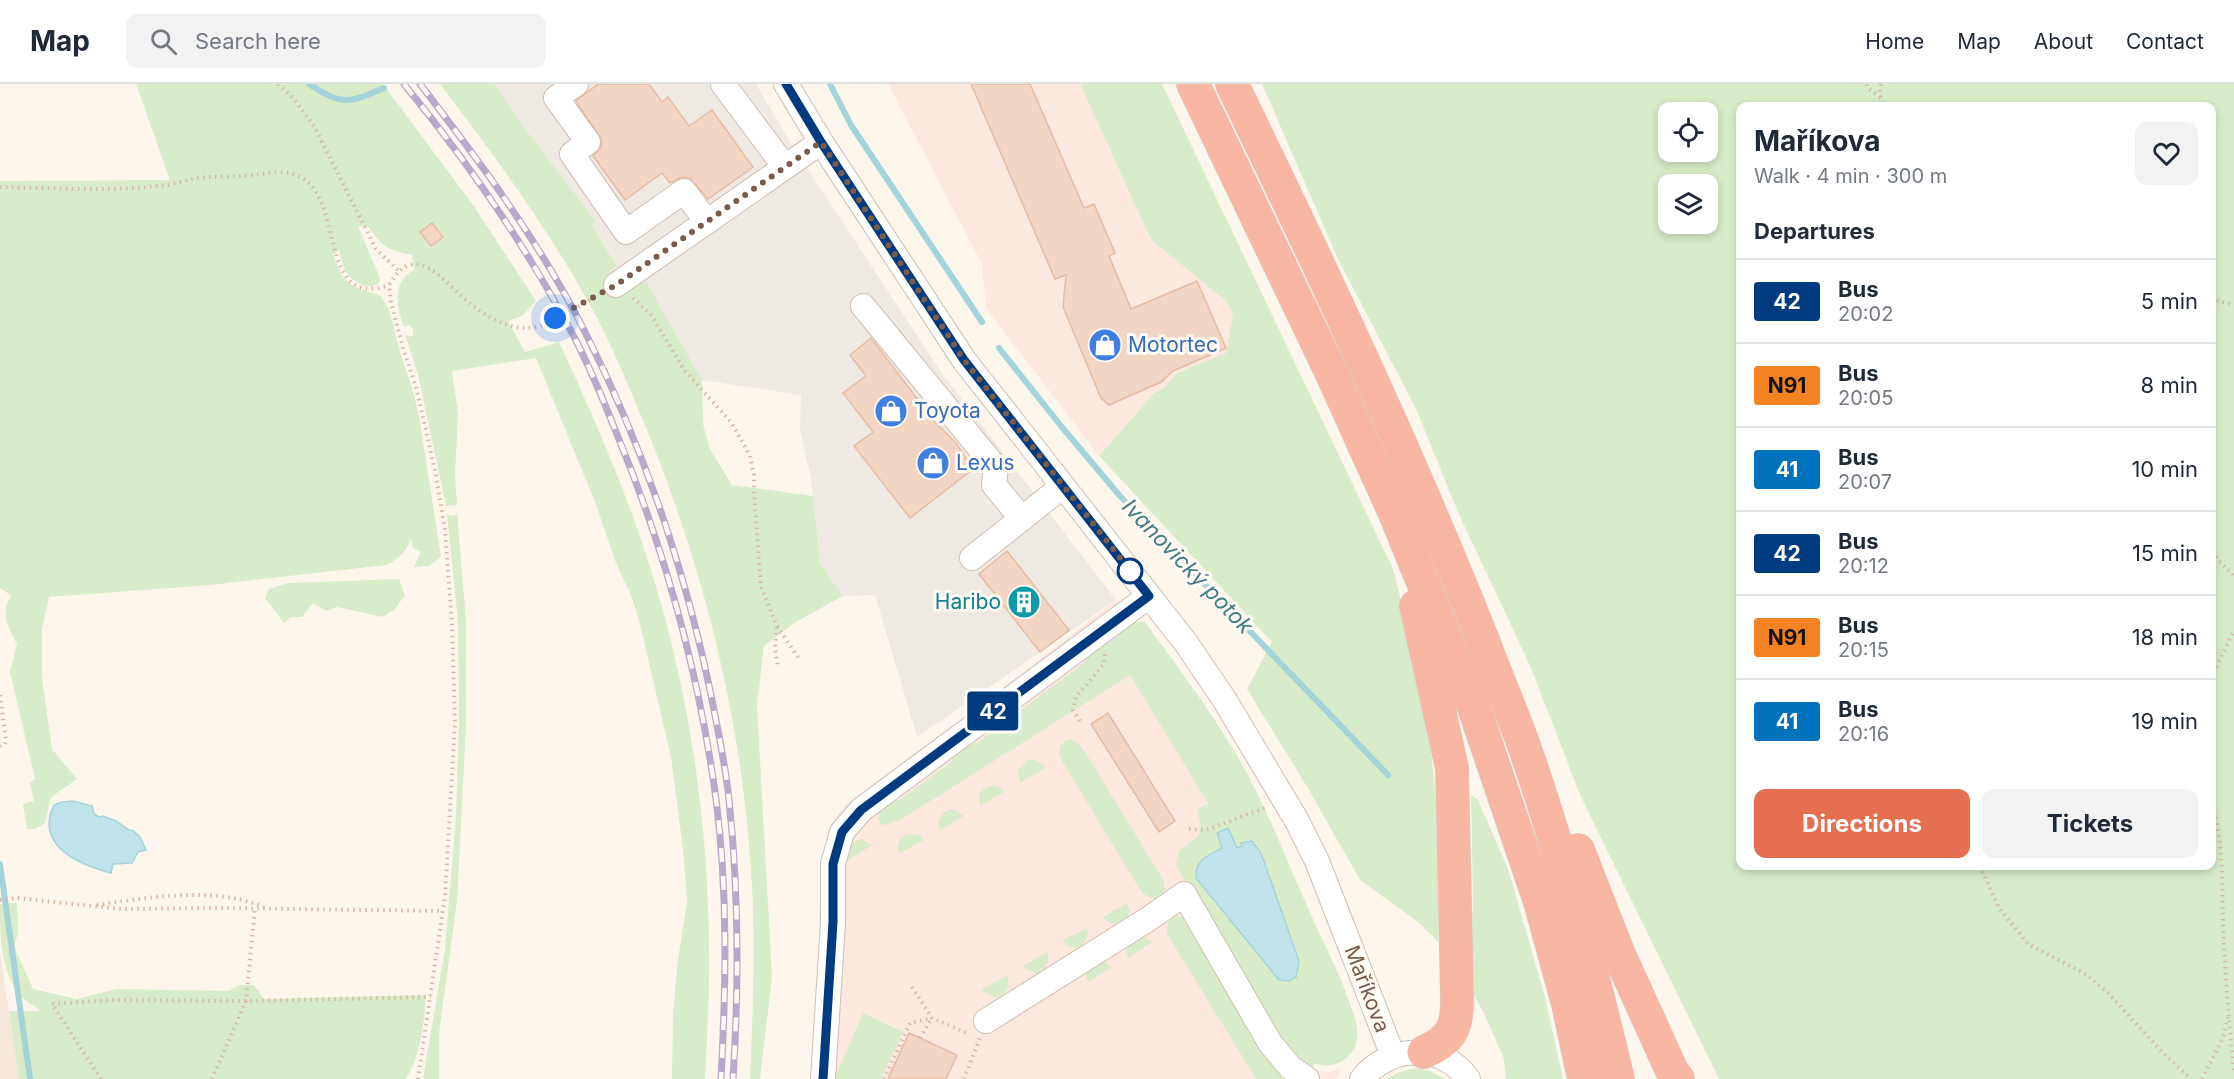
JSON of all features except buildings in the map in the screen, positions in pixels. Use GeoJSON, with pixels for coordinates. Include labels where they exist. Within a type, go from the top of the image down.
{"type":"FeatureCollection","features":[{"type":"Feature","properties":{"kind":"highway"},"geometry":{"type":"LineString","coordinates":[[1193,84],[1331,372],[1396,516],[1478,718],[1540,902],[1568,1004],[1584,1079]]}},
{"type":"Feature","properties":{"kind":"highway"},"geometry":{"type":"LineString","coordinates":[[1232,84],[1351,333],[1425,498],[1523,742],[1568,883],[1618,1079]]}},
{"type":"Feature","properties":{"kind":"highway"},"geometry":{"type":"LineString","coordinates":[[1396,516],[1452,768],[1458,1008],[1456,1021],[1446,1040],[1436,1047],[1408,1054]]}},
{"type":"Feature","properties":{"kind":"highway"},"geometry":{"type":"LineString","coordinates":[[1523,742],[1567,823],[1618,952],[1672,1071],[1678,1079]]}},
{"type":"Feature","properties":{"kind":"street"},"geometry":{"type":"LineString","coordinates":[[576,84],[556,98],[588,142],[572,154],[626,232],[684,191],[707,222]]}},
{"type":"Feature","properties":{"kind":"street"},"geometry":{"type":"LineString","coordinates":[[723,84],[786,167]]}},
{"type":"Feature","properties":{"kind":"street","name":"Maříkova"},"geometry":{"type":"LineString","coordinates":[[786,84],[821,142],[964,360],[1186,644],[1224,699],[1297,821],[1317,861],[1345,931],[1408,1054]]}},
{"type":"Feature","properties":{"kind":"street"},"geometry":{"type":"LineString","coordinates":[[616,285],[821,142]]}},
{"type":"Feature","properties":{"kind":"street"},"geometry":{"type":"LineString","coordinates":[[863,306],[996,468],[994,485],[1022,519]]}},
{"type":"Feature","properties":{"kind":"street"},"geometry":{"type":"LineString","coordinates":[[972,558],[1063,486]]}},
{"type":"Feature","properties":{"kind":"street"},"geometry":{"type":"LineString","coordinates":[[823,1079],[833,922],[833,864],[842,832],[861,810],[1149,596]]}},
{"type":"Feature","properties":{"kind":"street"},"geometry":{"type":"LineString","coordinates":[[983,1030],[1184,894],[1270,1043],[1290,1067],[1308,1079]]}},
{"type":"Feature","properties":{"kind":"street"},"geometry":{"type":"LineString","coordinates":[[1362,1079],[1374,1066],[1408,1054],[1452,1062],[1468,1079]]}},
{"type":"Feature","properties":{"kind":"path"},"geometry":{"type":"LineString","coordinates":[[278,84],[294,99],[314,126],[376,249],[399,271]]}},
{"type":"Feature","properties":{"kind":"path"},"geometry":{"type":"LineString","coordinates":[[1868,84],[1869,89],[1881,98]]}},
{"type":"Feature","properties":{"kind":"path"},"geometry":{"type":"LineString","coordinates":[[1881,84],[1882,102]]}},
{"type":"Feature","properties":{"kind":"path"},"geometry":{"type":"LineString","coordinates":[[0,187],[104,188],[165,185],[197,178],[277,172],[298,175],[317,190],[337,259],[345,275],[364,288],[375,290],[389,285],[399,271],[409,265],[422,265],[435,271],[467,301],[491,319],[508,326],[526,329],[540,326],[616,285],[641,303],[652,316],[685,371],[731,422],[750,456],[754,475],[761,587],[777,626],[800,660]]}},
{"type":"Feature","properties":{"kind":"path"},"geometry":{"type":"LineString","coordinates":[[389,285],[391,303],[416,387],[436,475],[445,530],[452,624],[455,723],[443,911],[418,1079]]}},
{"type":"Feature","properties":{"kind":"path"},"geometry":{"type":"LineString","coordinates":[[2216,301],[2234,305]]}},
{"type":"Feature","properties":{"kind":"path"},"geometry":{"type":"LineString","coordinates":[[2216,558],[2234,576]]}},
{"type":"Feature","properties":{"kind":"path"},"geometry":{"type":"LineString","coordinates":[[777,626],[775,648],[777,668]]}},
{"type":"Feature","properties":{"kind":"path"},"geometry":{"type":"LineString","coordinates":[[1080,721],[1074,710],[1076,696],[1104,664],[1107,626]]}},
{"type":"Feature","properties":{"kind":"path"},"geometry":{"type":"LineString","coordinates":[[2216,668],[2234,630]]}},
{"type":"Feature","properties":{"kind":"path"},"geometry":{"type":"LineString","coordinates":[[0,695],[6,741],[0,746]]}},
{"type":"Feature","properties":{"kind":"path"},"geometry":{"type":"LineString","coordinates":[[1189,829],[1206,830],[1268,807]]}},
{"type":"Feature","properties":{"kind":"path"},"geometry":{"type":"LineString","coordinates":[[2216,815],[2223,865],[2223,926],[2234,1072]]}},
{"type":"Feature","properties":{"kind":"path"},"geometry":{"type":"LineString","coordinates":[[1982,870],[1999,908],[2028,944],[2087,975],[2108,993],[2163,1053],[2191,1079]]}},
{"type":"Feature","properties":{"kind":"path"},"geometry":{"type":"LineString","coordinates":[[90,906],[150,898],[215,896],[245,899],[268,908]]}},
{"type":"Feature","properties":{"kind":"path"},"geometry":{"type":"LineString","coordinates":[[0,900],[17,898],[120,909],[268,908],[443,911]]}},
{"type":"Feature","properties":{"kind":"path"},"geometry":{"type":"LineString","coordinates":[[212,1079],[246,1001],[255,908]]}},
{"type":"Feature","properties":{"kind":"path"},"geometry":{"type":"LineString","coordinates":[[912,987],[932,1018]]}},
{"type":"Feature","properties":{"kind":"path"},"geometry":{"type":"LineString","coordinates":[[101,1079],[52,1004],[113,1000],[246,1001],[431,997]]}},
{"type":"Feature","properties":{"kind":"path"},"geometry":{"type":"LineString","coordinates":[[2202,1079],[2223,1038],[2229,1013]]}},
{"type":"Feature","properties":{"kind":"path"},"geometry":{"type":"LineString","coordinates":[[920,1038],[932,1018]]}},
{"type":"Feature","properties":{"kind":"path"},"geometry":{"type":"LineString","coordinates":[[884,1079],[910,1023],[932,1018],[983,1030],[964,1079]]}},
{"type":"Feature","properties":{"kind":"shaded area"},"geometry":{"type":"Polygon","coordinates":[[[494,84],[756,84],[790,142],[941,372],[1116,600],[917,737],[875,595],[843,596],[820,563],[811,478],[800,431],[801,395],[702,380],[644,278],[611,275],[610,270],[617,264],[591,225],[595,222],[494,84]]]}},
{"type":"Feature","properties":{"kind":"shaded area"},"geometry":{"type":"Polygon","coordinates":[[[888,84],[1080,84],[1151,240],[1226,301],[1233,315],[1227,353],[1177,373],[1165,387],[1154,393],[1099,456],[986,308],[982,264],[888,84]]]}},
{"type":"Feature","properties":{"kind":"shaded area"},"geometry":{"type":"Polygon","coordinates":[[[1116,600],[1176,676],[1260,805],[1177,855],[1177,864],[1309,1067],[1326,1073],[1341,1068],[1337,1079],[812,1079],[824,849],[840,812],[851,800],[974,710],[1116,600]]]}},
{"type":"Feature","properties":{"kind":"shaded area"},"geometry":{"type":"Polygon","coordinates":[[[0,952],[19,1079],[0,1079],[0,952]]]}},
{"type":"Feature","properties":{"kind":"green space"},"geometry":{"type":"Polygon","coordinates":[[[136,84],[383,84],[473,205],[536,301],[522,316],[508,321],[525,352],[559,342],[603,440],[641,540],[657,589],[682,690],[699,792],[708,896],[709,980],[705,1079],[672,1079],[673,1016],[677,967],[687,901],[671,757],[639,620],[595,502],[536,358],[452,371],[458,414],[455,476],[457,505],[446,506],[418,375],[405,334],[409,337],[413,335],[413,329],[409,325],[404,327],[399,311],[399,288],[407,275],[414,270],[412,255],[386,247],[368,227],[358,226],[380,282],[372,286],[358,283],[345,270],[339,250],[333,255],[342,276],[353,286],[381,296],[389,309],[419,416],[441,557],[429,566],[414,567],[421,552],[413,548],[411,538],[402,554],[386,565],[210,585],[49,597],[42,629],[42,678],[52,749],[77,779],[51,797],[45,823],[35,829],[27,829],[23,804],[34,801],[30,783],[35,779],[10,672],[17,644],[6,618],[6,607],[12,596],[0,588],[0,181],[170,180],[136,84]]]}},
{"type":"Feature","properties":{"kind":"green space"},"geometry":{"type":"Polygon","coordinates":[[[440,84],[494,84],[596,222],[591,225],[617,265],[610,271],[611,275],[644,278],[702,380],[703,424],[710,449],[732,485],[813,496],[820,563],[843,596],[794,623],[764,646],[757,705],[772,977],[760,1079],[750,1079],[754,974],[753,896],[746,812],[728,698],[716,642],[684,531],[644,423],[598,320],[544,228],[440,84]]]}},
{"type":"Feature","properties":{"kind":"green space"},"geometry":{"type":"Polygon","coordinates":[[[1080,84],[1162,84],[1393,569],[1424,690],[1435,787],[1440,884],[1438,942],[1418,922],[1360,880],[1306,785],[1247,689],[1272,642],[1099,456],[1154,393],[1165,387],[1177,373],[1226,353],[1233,315],[1226,301],[1151,240],[1080,84]]]}},
{"type":"Feature","properties":{"kind":"green space"},"geometry":{"type":"Polygon","coordinates":[[[1262,84],[2234,84],[2234,1079],[1719,1079],[1581,797],[1531,668],[1458,512],[1416,409],[1338,259],[1262,84]]]}},
{"type":"Feature","properties":{"kind":"green space"},"geometry":{"type":"Polygon","coordinates":[[[457,513],[466,621],[466,724],[457,901],[439,1033],[439,1079],[423,1079],[445,949],[456,817],[459,722],[458,622],[447,514],[454,516],[457,513]]]}},
{"type":"Feature","properties":{"kind":"green space"},"geometry":{"type":"Polygon","coordinates":[[[399,579],[405,595],[395,609],[382,617],[338,607],[326,611],[313,603],[302,617],[290,617],[284,623],[265,598],[269,589],[289,583],[399,579]]]}},
{"type":"Feature","properties":{"kind":"green space"},"geometry":{"type":"Polygon","coordinates":[[[1145,622],[1204,703],[1247,773],[1266,812],[1355,1017],[1357,1037],[1355,1046],[1346,1059],[1339,1063],[1323,1065],[1314,1063],[1313,1068],[1309,1067],[1281,1038],[1192,896],[1176,864],[1178,852],[1198,836],[1200,819],[1197,810],[1208,803],[1130,675],[902,819],[886,825],[880,824],[878,819],[880,811],[885,805],[901,799],[951,762],[951,755],[965,743],[977,743],[1085,662],[1094,645],[1123,624],[1145,622]]]}},
{"type":"Feature","properties":{"kind":"green space"},"geometry":{"type":"Polygon","coordinates":[[[1071,739],[1082,747],[1164,881],[1165,890],[1159,898],[1153,899],[1142,893],[1059,756],[1060,746],[1066,740],[1071,739]]]}},
{"type":"Feature","properties":{"kind":"green space"},"geometry":{"type":"Polygon","coordinates":[[[1028,760],[1035,760],[1044,766],[1044,769],[1020,783],[1018,770],[1028,760]]]}},
{"type":"Feature","properties":{"kind":"green space"},"geometry":{"type":"Polygon","coordinates":[[[995,785],[1004,792],[980,806],[979,795],[982,789],[995,785]]]}},
{"type":"Feature","properties":{"kind":"green space"},"geometry":{"type":"Polygon","coordinates":[[[1471,795],[1478,800],[1508,869],[1545,997],[1563,1079],[1506,1079],[1504,1059],[1484,1013],[1470,989],[1473,901],[1471,795]]]}},
{"type":"Feature","properties":{"kind":"green space"},"geometry":{"type":"Polygon","coordinates":[[[953,809],[964,816],[940,830],[938,824],[942,816],[947,810],[953,809]]]}},
{"type":"Feature","properties":{"kind":"green space"},"geometry":{"type":"Polygon","coordinates":[[[906,834],[920,835],[924,840],[900,853],[897,848],[900,839],[906,834]]]}},
{"type":"Feature","properties":{"kind":"green space"},"geometry":{"type":"Polygon","coordinates":[[[861,839],[872,845],[848,861],[846,853],[849,845],[861,839]]]}},
{"type":"Feature","properties":{"kind":"green space"},"geometry":{"type":"Polygon","coordinates":[[[17,903],[18,933],[14,946],[33,989],[77,999],[116,989],[228,991],[240,985],[254,985],[264,999],[426,995],[423,1028],[411,1069],[406,1079],[19,1079],[9,1011],[41,1011],[19,994],[8,973],[2,951],[0,904],[17,903]]]}},
{"type":"Feature","properties":{"kind":"green space"},"geometry":{"type":"Polygon","coordinates":[[[1126,903],[1130,909],[1124,923],[1112,923],[1103,917],[1126,903]]]}},
{"type":"Feature","properties":{"kind":"green space"},"geometry":{"type":"Polygon","coordinates":[[[1175,915],[1188,923],[1267,1061],[1287,1079],[1256,1079],[1167,934],[1168,921],[1175,915]]]}},
{"type":"Feature","properties":{"kind":"green space"},"geometry":{"type":"Polygon","coordinates":[[[1087,928],[1088,935],[1081,948],[1068,947],[1063,940],[1087,928]]]}},
{"type":"Feature","properties":{"kind":"green space"},"geometry":{"type":"Polygon","coordinates":[[[1135,935],[1152,942],[1128,958],[1125,946],[1135,935]]]}},
{"type":"Feature","properties":{"kind":"green space"},"geometry":{"type":"Polygon","coordinates":[[[1047,952],[1049,959],[1044,971],[1033,973],[1023,966],[1047,952]]]}},
{"type":"Feature","properties":{"kind":"green space"},"geometry":{"type":"Polygon","coordinates":[[[1100,960],[1112,967],[1088,982],[1085,972],[1100,960]]]}},
{"type":"Feature","properties":{"kind":"green space"},"geometry":{"type":"Polygon","coordinates":[[[1007,975],[1008,989],[1000,996],[996,998],[981,990],[1007,975]]]}},
{"type":"Feature","properties":{"kind":"green space"},"geometry":{"type":"Polygon","coordinates":[[[863,1013],[903,1032],[881,1079],[834,1079],[863,1013]]]}},
{"type":"Feature","properties":{"kind":"green space"},"geometry":{"type":"Polygon","coordinates":[[[1416,1068],[1430,1071],[1446,1079],[1387,1079],[1399,1072],[1416,1068]]]}},
{"type":"Feature","properties":{"kind":"water"},"geometry":{"type":"Polygon","coordinates":[[[73,801],[92,806],[94,814],[99,817],[103,816],[116,821],[132,830],[140,837],[146,850],[138,852],[132,863],[113,864],[111,873],[74,859],[55,842],[50,832],[49,819],[54,805],[73,801]]]}},
{"type":"Feature","properties":{"kind":"water"},"geometry":{"type":"Polygon","coordinates":[[[1228,828],[1237,848],[1242,846],[1241,843],[1252,841],[1261,853],[1299,961],[1296,977],[1289,981],[1279,980],[1196,878],[1200,862],[1222,848],[1217,833],[1228,828]]]}},
{"type":"Feature","properties":{"kind":"waterway","name":"Ivanovický potok"},"geometry":{"type":"LineString","coordinates":[[309,84],[330,96],[346,100],[362,97],[384,88]]}},
{"type":"Feature","properties":{"kind":"waterway","name":"Ivanovický potok"},"geometry":{"type":"LineString","coordinates":[[830,84],[851,125],[982,322]]}},
{"type":"Feature","properties":{"kind":"waterway","name":"Ivanovický potok"},"geometry":{"type":"LineString","coordinates":[[999,348],[1120,496],[1388,775]]}},
{"type":"Feature","properties":{"kind":"waterway"},"geometry":{"type":"LineString","coordinates":[[0,864],[30,1079]]}},
{"type":"Feature","properties":{"kind":"railway"},"geometry":{"type":"LineString","coordinates":[[404,84],[450,143],[515,236],[572,333],[634,476],[665,567],[700,705],[720,834],[725,939],[721,1079]]}},
{"type":"Feature","properties":{"kind":"railway"},"geometry":{"type":"LineString","coordinates":[[420,84],[508,203],[548,265],[584,330],[626,420],[677,560],[702,656],[728,788],[735,870],[737,940],[733,1079]]}},
{"type":"Feature","properties":{"kind":"bus line","name":"42"},"geometry":{"type":"LineString","coordinates":[[786,84],[821,142],[964,360],[1149,596],[861,810],[842,832],[833,864],[833,922],[823,1079]]}},
{"type":"Feature","properties":{"kind":"place","name":"Motortec"},"geometry":{"type":"Point","coordinates":[1105,345]}},
{"type":"Feature","properties":{"kind":"place","name":"Toyota"},"geometry":{"type":"Point","coordinates":[891,411]}},
{"type":"Feature","properties":{"kind":"place","name":"Lexus"},"geometry":{"type":"Point","coordinates":[933,463]}},
{"type":"Feature","properties":{"kind":"place","name":"Haribo"},"geometry":{"type":"Point","coordinates":[1024,602]}},
{"type":"Feature","properties":{"kind":"route"},"geometry":{"type":"LineString","coordinates":[[555,318],[616,285],[821,142],[964,360],[1132,573],[1130,571]]}}]}
